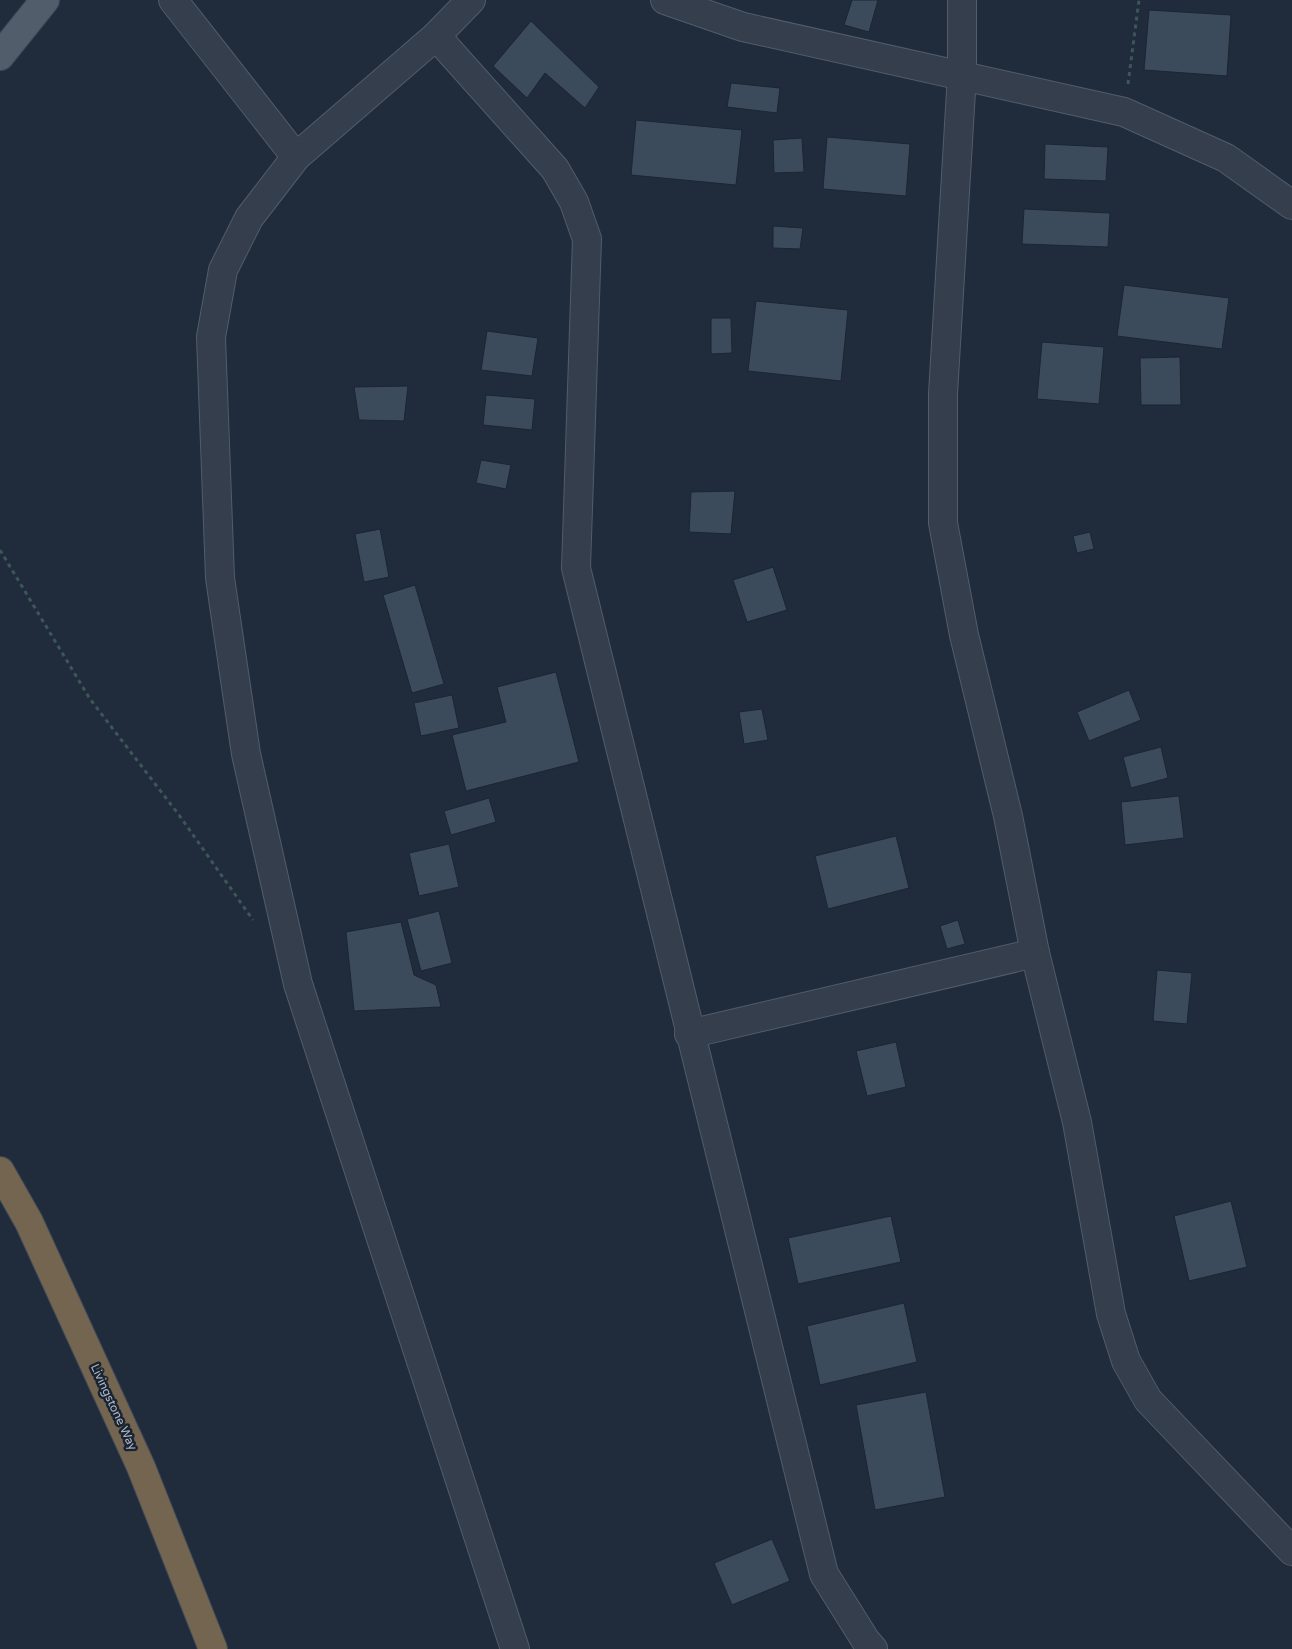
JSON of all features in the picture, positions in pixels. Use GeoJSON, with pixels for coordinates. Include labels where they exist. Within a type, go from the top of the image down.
{"type":"FeatureCollection","features":[{"type":"Feature","properties":{"kind":"highway","name":"Livingstone Way"},"geometry":{"type":"LineString","coordinates":[[0,1171],[29,1222],[141,1467],[213,1649]]}},
{"type":"Feature","properties":{"kind":"main road"},"geometry":{"type":"LineString","coordinates":[[0,56],[45,0]]}},
{"type":"Feature","properties":{"kind":"street"},"geometry":{"type":"LineString","coordinates":[[173,0],[296,157]]}},
{"type":"Feature","properties":{"kind":"street"},"geometry":{"type":"LineString","coordinates":[[471,0],[436,36],[296,157],[248,218],[223,270],[211,337],[220,578],[246,754],[298,984],[515,1649]]}},
{"type":"Feature","properties":{"kind":"street"},"geometry":{"type":"LineString","coordinates":[[665,0],[743,27],[962,74],[1124,112],[1226,158],[1291,197]]}},
{"type":"Feature","properties":{"kind":"street"},"geometry":{"type":"LineString","coordinates":[[962,0],[962,74],[943,394],[943,523],[964,635],[1008,816],[1035,953],[1077,1122],[1111,1314],[1126,1361],[1148,1400],[1292,1551]]}},
{"type":"Feature","properties":{"kind":"street"},"geometry":{"type":"LineString","coordinates":[[436,36],[555,169],[574,202],[587,240],[576,568],[651,869],[689,1034],[824,1574],[873,1649]]}},
{"type":"Feature","properties":{"kind":"street"},"geometry":{"type":"LineString","coordinates":[[689,1034],[1035,953]]}},
{"type":"Feature","properties":{"kind":"path"},"geometry":{"type":"LineString","coordinates":[[1124,112],[1139,0]]}},
{"type":"Feature","properties":{"kind":"path"},"geometry":{"type":"LineString","coordinates":[[0,550],[90,699],[179,815],[258,928]]}},
{"type":"Feature","properties":{"kind":"building"},"geometry":{"type":"Polygon","coordinates":[[[852,0],[878,0],[869,32],[844,25],[852,0]]]}},
{"type":"Feature","properties":{"kind":"building"},"geometry":{"type":"Polygon","coordinates":[[[1149,10],[1231,15],[1227,76],[1144,70],[1149,10]]]}},
{"type":"Feature","properties":{"kind":"building"},"geometry":{"type":"Polygon","coordinates":[[[531,21],[599,87],[585,108],[545,73],[527,98],[493,66],[531,21]]]}},
{"type":"Feature","properties":{"kind":"building"},"geometry":{"type":"Polygon","coordinates":[[[731,83],[780,88],[777,113],[727,107],[731,83]]]}},
{"type":"Feature","properties":{"kind":"building"},"geometry":{"type":"Polygon","coordinates":[[[636,120],[742,130],[736,185],[631,175],[636,120]]]}},
{"type":"Feature","properties":{"kind":"building"},"geometry":{"type":"Polygon","coordinates":[[[827,137],[910,144],[906,196],[823,189],[827,137]]]}},
{"type":"Feature","properties":{"kind":"building"},"geometry":{"type":"Polygon","coordinates":[[[802,138],[804,172],[774,173],[773,140],[802,138]]]}},
{"type":"Feature","properties":{"kind":"building"},"geometry":{"type":"Polygon","coordinates":[[[1045,144],[1108,147],[1106,181],[1044,179],[1045,144]]]}},
{"type":"Feature","properties":{"kind":"building"},"geometry":{"type":"Polygon","coordinates":[[[1024,209],[1110,213],[1108,247],[1022,244],[1024,209]]]}},
{"type":"Feature","properties":{"kind":"building"},"geometry":{"type":"Polygon","coordinates":[[[773,226],[803,228],[800,249],[773,248],[773,226]]]}},
{"type":"Feature","properties":{"kind":"building"},"geometry":{"type":"Polygon","coordinates":[[[1124,285],[1229,298],[1222,349],[1117,336],[1124,285]]]}},
{"type":"Feature","properties":{"kind":"building"},"geometry":{"type":"Polygon","coordinates":[[[756,301],[848,310],[841,381],[748,371],[756,301]]]}},
{"type":"Feature","properties":{"kind":"building"},"geometry":{"type":"Polygon","coordinates":[[[711,318],[731,318],[732,353],[711,354],[711,318]]]}},
{"type":"Feature","properties":{"kind":"building"},"geometry":{"type":"Polygon","coordinates":[[[487,331],[538,338],[532,376],[481,370],[487,331]]]}},
{"type":"Feature","properties":{"kind":"building"},"geometry":{"type":"Polygon","coordinates":[[[1042,342],[1104,347],[1099,404],[1037,399],[1042,342]]]}},
{"type":"Feature","properties":{"kind":"building"},"geometry":{"type":"Polygon","coordinates":[[[1180,357],[1181,405],[1141,405],[1140,358],[1180,357]]]}},
{"type":"Feature","properties":{"kind":"building"},"geometry":{"type":"Polygon","coordinates":[[[408,386],[404,421],[359,420],[354,387],[408,386]]]}},
{"type":"Feature","properties":{"kind":"building"},"geometry":{"type":"Polygon","coordinates":[[[486,395],[535,399],[532,430],[483,425],[486,395]]]}},
{"type":"Feature","properties":{"kind":"building"},"geometry":{"type":"Polygon","coordinates":[[[481,460],[511,465],[506,489],[476,483],[481,460]]]}},
{"type":"Feature","properties":{"kind":"building"},"geometry":{"type":"Polygon","coordinates":[[[735,491],[731,534],[689,532],[691,492],[735,491]]]}},
{"type":"Feature","properties":{"kind":"building"},"geometry":{"type":"Polygon","coordinates":[[[380,529],[389,577],[364,582],[355,534],[380,529]]]}},
{"type":"Feature","properties":{"kind":"building"},"geometry":{"type":"Polygon","coordinates":[[[1090,532],[1094,549],[1077,553],[1073,536],[1090,532]]]}},
{"type":"Feature","properties":{"kind":"building"},"geometry":{"type":"Polygon","coordinates":[[[773,567],[787,610],[747,622],[733,580],[773,567]]]}},
{"type":"Feature","properties":{"kind":"building"},"geometry":{"type":"Polygon","coordinates":[[[415,585],[444,684],[412,693],[383,595],[415,585]]]}},
{"type":"Feature","properties":{"kind":"building"},"geometry":{"type":"Polygon","coordinates":[[[556,672],[579,762],[466,791],[452,735],[506,722],[497,687],[556,672]]]}},
{"type":"Feature","properties":{"kind":"building"},"geometry":{"type":"Polygon","coordinates":[[[1129,690],[1141,720],[1089,741],[1077,712],[1129,690]]]}},
{"type":"Feature","properties":{"kind":"building"},"geometry":{"type":"Polygon","coordinates":[[[452,695],[459,728],[421,736],[414,703],[452,695]]]}},
{"type":"Feature","properties":{"kind":"building"},"geometry":{"type":"Polygon","coordinates":[[[762,709],[768,740],[744,744],[739,712],[762,709]]]}},
{"type":"Feature","properties":{"kind":"building"},"geometry":{"type":"Polygon","coordinates":[[[1161,747],[1168,778],[1131,788],[1123,757],[1161,747]]]}},
{"type":"Feature","properties":{"kind":"building"},"geometry":{"type":"Polygon","coordinates":[[[1179,796],[1184,838],[1125,845],[1121,802],[1179,796]]]}},
{"type":"Feature","properties":{"kind":"building"},"geometry":{"type":"Polygon","coordinates":[[[489,798],[496,822],[451,835],[444,811],[489,798]]]}},
{"type":"Feature","properties":{"kind":"building"},"geometry":{"type":"Polygon","coordinates":[[[896,836],[909,888],[828,909],[815,856],[896,836]]]}},
{"type":"Feature","properties":{"kind":"building"},"geometry":{"type":"Polygon","coordinates":[[[449,844],[459,887],[419,896],[409,853],[449,844]]]}},
{"type":"Feature","properties":{"kind":"building"},"geometry":{"type":"Polygon","coordinates":[[[439,911],[452,963],[421,971],[407,919],[439,911]]]}},
{"type":"Feature","properties":{"kind":"building"},"geometry":{"type":"Polygon","coordinates":[[[958,920],[965,944],[947,949],[940,926],[958,920]]]}},
{"type":"Feature","properties":{"kind":"building"},"geometry":{"type":"Polygon","coordinates":[[[401,922],[414,975],[436,985],[441,1007],[354,1011],[346,932],[401,922]]]}},
{"type":"Feature","properties":{"kind":"building"},"geometry":{"type":"Polygon","coordinates":[[[1157,970],[1192,973],[1187,1024],[1153,1021],[1157,970]]]}},
{"type":"Feature","properties":{"kind":"building"},"geometry":{"type":"Polygon","coordinates":[[[896,1042],[906,1087],[867,1096],[856,1051],[896,1042]]]}},
{"type":"Feature","properties":{"kind":"building"},"geometry":{"type":"Polygon","coordinates":[[[1231,1201],[1247,1267],[1189,1281],[1174,1216],[1231,1201]]]}},
{"type":"Feature","properties":{"kind":"building"},"geometry":{"type":"Polygon","coordinates":[[[891,1216],[901,1262],[798,1284],[788,1238],[891,1216]]]}},
{"type":"Feature","properties":{"kind":"building"},"geometry":{"type":"Polygon","coordinates":[[[904,1303],[917,1362],[820,1385],[807,1326],[904,1303]]]}},
{"type":"Feature","properties":{"kind":"building"},"geometry":{"type":"Polygon","coordinates":[[[926,1392],[945,1497],[875,1510],[856,1405],[926,1392]]]}},
{"type":"Feature","properties":{"kind":"building"},"geometry":{"type":"Polygon","coordinates":[[[772,1539],[790,1581],[732,1605],[714,1563],[772,1539]]]}}]}
